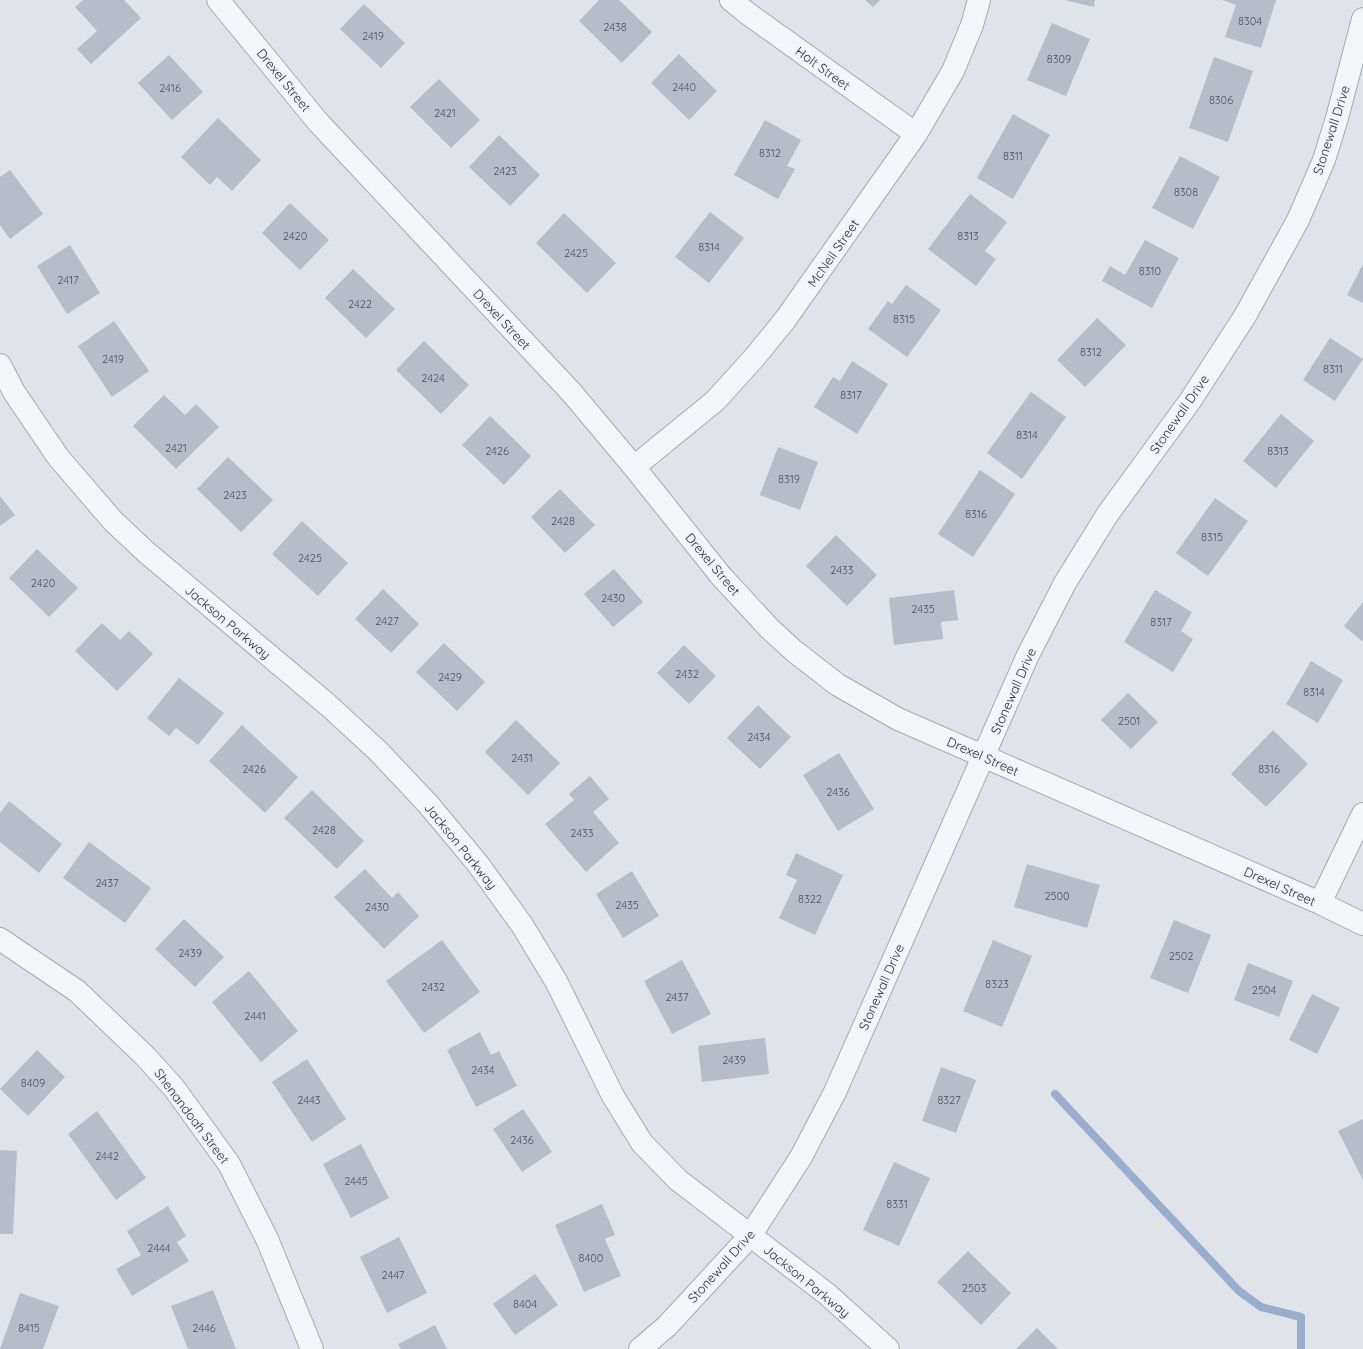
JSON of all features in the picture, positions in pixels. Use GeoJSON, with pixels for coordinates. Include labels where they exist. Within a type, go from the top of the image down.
{"type":"FeatureCollection","features":[{"type":"Feature","properties":{"kind":"street","name":"Drexel Street"},"geometry":{"type":"LineString","coordinates":[[218,0],[318,122],[572,394],[634,467],[721,576],[769,628],[794,651],[838,685],[898,719],[1320,903],[1363,924]]}},
{"type":"Feature","properties":{"kind":"street","name":"Holt Street"},"geometry":{"type":"LineString","coordinates":[[731,0],[916,134]]}},
{"type":"Feature","properties":{"kind":"street","name":"McNeil Street"},"geometry":{"type":"LineString","coordinates":[[634,467],[715,401],[754,358],[785,320],[916,134],[953,71],[972,25],[979,0]]}},
{"type":"Feature","properties":{"kind":"street","name":"Stonewall Drive"},"geometry":{"type":"LineString","coordinates":[[640,1349],[666,1326],[750,1236],[801,1157],[835,1092],[1028,655],[1065,583],[1107,515],[1190,400],[1245,316],[1298,220],[1324,160],[1337,118],[1363,19]]}},
{"type":"Feature","properties":{"kind":"street","name":"Jackson Parkway"},"geometry":{"type":"LineString","coordinates":[[0,365],[14,392],[58,456],[113,521],[146,552],[328,705],[378,751],[428,804],[478,864],[522,925],[556,981],[613,1096],[642,1143],[678,1180],[826,1294],[888,1349]]}},
{"type":"Feature","properties":{"kind":"street"},"geometry":{"type":"LineString","coordinates":[[1320,903],[1363,814]]}},
{"type":"Feature","properties":{"kind":"street","name":"Shenandoah Street"},"geometry":{"type":"LineString","coordinates":[[2,944],[77,992],[145,1056],[174,1088],[229,1164],[267,1239],[312,1349]]}},
{"type":"Feature","properties":{"kind":"building"},"geometry":{"type":"Polygon","coordinates":[[[83,0],[124,0],[141,18],[91,64],[77,49],[97,31],[75,7],[83,0]]]}},
{"type":"Feature","properties":{"kind":"building"},"geometry":{"type":"Polygon","coordinates":[[[599,0],[619,0],[652,32],[622,63],[579,21],[599,0]]]}},
{"type":"Feature","properties":{"kind":"building"},"geometry":{"type":"Polygon","coordinates":[[[865,0],[880,0],[873,7],[865,0]]]}},
{"type":"Feature","properties":{"kind":"building"},"geometry":{"type":"Polygon","coordinates":[[[1065,0],[1095,0],[1094,7],[1065,0]]]}},
{"type":"Feature","properties":{"kind":"building"},"geometry":{"type":"Polygon","coordinates":[[[1222,0],[1276,0],[1261,48],[1225,37],[1236,5],[1222,0]]]}},
{"type":"Feature","properties":{"kind":"building"},"geometry":{"type":"Polygon","coordinates":[[[364,4],[405,43],[381,68],[340,29],[364,4]]]}},
{"type":"Feature","properties":{"kind":"building"},"geometry":{"type":"Polygon","coordinates":[[[1052,23],[1090,39],[1066,96],[1027,80],[1052,23]]]}},
{"type":"Feature","properties":{"kind":"building"},"geometry":{"type":"Polygon","coordinates":[[[679,54],[717,91],[689,120],[651,83],[679,54]]]}},
{"type":"Feature","properties":{"kind":"building"},"geometry":{"type":"Polygon","coordinates":[[[169,55],[203,92],[172,120],[138,83],[169,55]]]}},
{"type":"Feature","properties":{"kind":"building"},"geometry":{"type":"Polygon","coordinates":[[[1214,57],[1253,71],[1228,142],[1189,128],[1214,57]]]}},
{"type":"Feature","properties":{"kind":"building"},"geometry":{"type":"Polygon","coordinates":[[[439,79],[480,120],[451,148],[410,107],[439,79]]]}},
{"type":"Feature","properties":{"kind":"building"},"geometry":{"type":"Polygon","coordinates":[[[1013,114],[1050,135],[1013,199],[977,178],[1013,114]]]}},
{"type":"Feature","properties":{"kind":"building"},"geometry":{"type":"Polygon","coordinates":[[[218,118],[261,160],[232,191],[217,177],[210,185],[181,157],[218,118]]]}},
{"type":"Feature","properties":{"kind":"building"},"geometry":{"type":"Polygon","coordinates":[[[765,120],[801,140],[787,166],[795,169],[778,199],[734,175],[765,120]]]}},
{"type":"Feature","properties":{"kind":"building"},"geometry":{"type":"Polygon","coordinates":[[[499,135],[540,175],[510,206],[469,167],[499,135]]]}},
{"type":"Feature","properties":{"kind":"building"},"geometry":{"type":"Polygon","coordinates":[[[1180,156],[1220,177],[1193,229],[1152,208],[1180,156]]]}},
{"type":"Feature","properties":{"kind":"building"},"geometry":{"type":"Polygon","coordinates":[[[10,170],[43,214],[10,239],[0,225],[0,177],[10,170]]]}},
{"type":"Feature","properties":{"kind":"building"},"geometry":{"type":"Polygon","coordinates":[[[970,194],[1007,222],[985,251],[996,259],[976,286],[928,249],[970,194]]]}},
{"type":"Feature","properties":{"kind":"building"},"geometry":{"type":"Polygon","coordinates":[[[290,203],[329,240],[300,270],[262,233],[290,203]]]}},
{"type":"Feature","properties":{"kind":"building"},"geometry":{"type":"Polygon","coordinates":[[[710,212],[744,238],[709,283],[675,257],[710,212]]]}},
{"type":"Feature","properties":{"kind":"building"},"geometry":{"type":"Polygon","coordinates":[[[564,213],[616,263],[587,293],[536,243],[564,213]]]}},
{"type":"Feature","properties":{"kind":"building"},"geometry":{"type":"Polygon","coordinates":[[[1145,240],[1179,258],[1152,308],[1102,281],[1110,266],[1125,275],[1145,240]]]}},
{"type":"Feature","properties":{"kind":"building"},"geometry":{"type":"Polygon","coordinates":[[[70,245],[100,293],[67,314],[37,266],[70,245]]]}},
{"type":"Feature","properties":{"kind":"building"},"geometry":{"type":"Polygon","coordinates":[[[1363,264],[1363,303],[1347,295],[1363,264]]]}},
{"type":"Feature","properties":{"kind":"building"},"geometry":{"type":"Polygon","coordinates":[[[353,269],[395,309],[366,338],[325,298],[353,269]]]}},
{"type":"Feature","properties":{"kind":"building"},"geometry":{"type":"Polygon","coordinates":[[[906,285],[941,310],[907,357],[868,329],[888,301],[892,304],[906,285]]]}},
{"type":"Feature","properties":{"kind":"building"},"geometry":{"type":"Polygon","coordinates":[[[1097,318],[1126,345],[1085,387],[1057,360],[1097,318]]]}},
{"type":"Feature","properties":{"kind":"building"},"geometry":{"type":"Polygon","coordinates":[[[114,321],[149,371],[112,397],[78,346],[114,321]]]}},
{"type":"Feature","properties":{"kind":"building"},"geometry":{"type":"Polygon","coordinates":[[[1330,338],[1363,359],[1335,401],[1303,380],[1330,338]]]}},
{"type":"Feature","properties":{"kind":"building"},"geometry":{"type":"Polygon","coordinates":[[[424,341],[469,385],[441,414],[396,370],[424,341]]]}},
{"type":"Feature","properties":{"kind":"building"},"geometry":{"type":"Polygon","coordinates":[[[852,361],[888,384],[857,434],[814,407],[833,377],[840,381],[852,361]]]}},
{"type":"Feature","properties":{"kind":"building"},"geometry":{"type":"Polygon","coordinates":[[[1031,392],[1066,417],[1022,479],[987,453],[1031,392]]]}},
{"type":"Feature","properties":{"kind":"building"},"geometry":{"type":"Polygon","coordinates":[[[164,395],[185,415],[196,404],[219,427],[176,469],[133,426],[164,395]]]}},
{"type":"Feature","properties":{"kind":"building"},"geometry":{"type":"Polygon","coordinates":[[[1281,414],[1314,441],[1276,488],[1243,461],[1281,414]]]}},
{"type":"Feature","properties":{"kind":"building"},"geometry":{"type":"Polygon","coordinates":[[[490,416],[531,456],[504,485],[462,445],[490,416]]]}},
{"type":"Feature","properties":{"kind":"building"},"geometry":{"type":"Polygon","coordinates":[[[778,447],[818,462],[800,510],[760,495],[778,447]]]}},
{"type":"Feature","properties":{"kind":"building"},"geometry":{"type":"Polygon","coordinates":[[[228,457],[273,500],[241,532],[197,489],[228,457]]]}},
{"type":"Feature","properties":{"kind":"building"},"geometry":{"type":"Polygon","coordinates":[[[980,470],[1015,494],[973,557],[938,534],[980,470]]]}},
{"type":"Feature","properties":{"kind":"building"},"geometry":{"type":"Polygon","coordinates":[[[560,489],[595,525],[565,553],[531,517],[560,489]]]}},
{"type":"Feature","properties":{"kind":"building"},"geometry":{"type":"Polygon","coordinates":[[[0,496],[15,515],[0,526],[0,496]]]}},
{"type":"Feature","properties":{"kind":"building"},"geometry":{"type":"Polygon","coordinates":[[[1215,498],[1248,521],[1208,576],[1176,553],[1215,498]]]}},
{"type":"Feature","properties":{"kind":"building"},"geometry":{"type":"Polygon","coordinates":[[[302,521],[348,563],[318,596],[272,554],[302,521]]]}},
{"type":"Feature","properties":{"kind":"building"},"geometry":{"type":"Polygon","coordinates":[[[836,535],[877,575],[847,606],[806,566],[836,535]]]}},
{"type":"Feature","properties":{"kind":"building"},"geometry":{"type":"Polygon","coordinates":[[[37,549],[78,588],[49,617],[9,578],[37,549]]]}},
{"type":"Feature","properties":{"kind":"building"},"geometry":{"type":"Polygon","coordinates":[[[614,569],[643,602],[613,627],[584,594],[614,569]]]}},
{"type":"Feature","properties":{"kind":"building"},"geometry":{"type":"Polygon","coordinates":[[[383,589],[419,624],[391,653],[355,619],[383,589]]]}},
{"type":"Feature","properties":{"kind":"building"},"geometry":{"type":"Polygon","coordinates":[[[954,590],[958,620],[941,622],[943,639],[894,645],[889,598],[954,590]]]}},
{"type":"Feature","properties":{"kind":"building"},"geometry":{"type":"Polygon","coordinates":[[[1155,590],[1192,612],[1181,631],[1193,639],[1173,672],[1124,642],[1155,590]]]}},
{"type":"Feature","properties":{"kind":"building"},"geometry":{"type":"Polygon","coordinates":[[[1363,602],[1363,642],[1344,626],[1363,602]]]}},
{"type":"Feature","properties":{"kind":"building"},"geometry":{"type":"Polygon","coordinates":[[[102,623],[120,640],[129,631],[153,654],[117,691],[75,651],[102,623]]]}},
{"type":"Feature","properties":{"kind":"building"},"geometry":{"type":"Polygon","coordinates":[[[444,643],[485,682],[457,711],[416,672],[444,643]]]}},
{"type":"Feature","properties":{"kind":"building"},"geometry":{"type":"Polygon","coordinates":[[[684,645],[716,676],[689,704],[657,673],[684,645]]]}},
{"type":"Feature","properties":{"kind":"building"},"geometry":{"type":"Polygon","coordinates":[[[1311,661],[1343,680],[1318,723],[1286,704],[1311,661]]]}},
{"type":"Feature","properties":{"kind":"building"},"geometry":{"type":"Polygon","coordinates":[[[179,678],[224,713],[198,745],[176,728],[169,736],[147,718],[179,678]]]}},
{"type":"Feature","properties":{"kind":"building"},"geometry":{"type":"Polygon","coordinates":[[[1128,693],[1158,722],[1131,749],[1101,720],[1128,693]]]}},
{"type":"Feature","properties":{"kind":"building"},"geometry":{"type":"Polygon","coordinates":[[[758,705],[791,737],[760,769],[727,738],[758,705]]]}},
{"type":"Feature","properties":{"kind":"building"},"geometry":{"type":"Polygon","coordinates":[[[516,720],[560,763],[528,795],[485,752],[516,720]]]}},
{"type":"Feature","properties":{"kind":"building"},"geometry":{"type":"Polygon","coordinates":[[[242,725],[298,777],[265,813],[209,761],[242,725]]]}},
{"type":"Feature","properties":{"kind":"building"},"geometry":{"type":"Polygon","coordinates":[[[1273,730],[1308,764],[1266,807],[1231,774],[1273,730]]]}},
{"type":"Feature","properties":{"kind":"building"},"geometry":{"type":"Polygon","coordinates":[[[839,753],[874,809],[838,831],[803,775],[839,753]]]}},
{"type":"Feature","properties":{"kind":"building"},"geometry":{"type":"Polygon","coordinates":[[[590,776],[609,799],[593,812],[619,843],[586,872],[545,824],[574,800],[569,794],[590,776]]]}},
{"type":"Feature","properties":{"kind":"building"},"geometry":{"type":"Polygon","coordinates":[[[312,790],[364,841],[337,869],[284,818],[312,790]]]}},
{"type":"Feature","properties":{"kind":"building"},"geometry":{"type":"Polygon","coordinates":[[[9,801],[62,844],[39,873],[0,842],[0,813],[9,801]]]}},
{"type":"Feature","properties":{"kind":"building"},"geometry":{"type":"Polygon","coordinates":[[[89,842],[151,888],[125,923],[63,878],[89,842]]]}},
{"type":"Feature","properties":{"kind":"building"},"geometry":{"type":"Polygon","coordinates":[[[796,853],[843,875],[815,935],[779,918],[797,880],[786,875],[796,853]]]}},
{"type":"Feature","properties":{"kind":"building"},"geometry":{"type":"Polygon","coordinates":[[[1027,864],[1100,885],[1087,928],[1014,907],[1027,864]]]}},
{"type":"Feature","properties":{"kind":"building"},"geometry":{"type":"Polygon","coordinates":[[[365,869],[392,898],[398,892],[419,916],[384,949],[334,897],[365,869]]]}},
{"type":"Feature","properties":{"kind":"building"},"geometry":{"type":"Polygon","coordinates":[[[632,871],[659,916],[623,938],[596,894],[632,871]]]}},
{"type":"Feature","properties":{"kind":"building"},"geometry":{"type":"Polygon","coordinates":[[[184,919],[224,957],[195,987],[155,949],[184,919]]]}},
{"type":"Feature","properties":{"kind":"building"},"geometry":{"type":"Polygon","coordinates":[[[1174,920],[1211,935],[1188,993],[1150,978],[1174,920]]]}},
{"type":"Feature","properties":{"kind":"building"},"geometry":{"type":"Polygon","coordinates":[[[442,940],[480,992],[424,1033],[386,981],[442,940]]]}},
{"type":"Feature","properties":{"kind":"building"},"geometry":{"type":"Polygon","coordinates":[[[993,940],[1032,956],[1002,1027],[963,1011],[993,940]]]}},
{"type":"Feature","properties":{"kind":"building"},"geometry":{"type":"Polygon","coordinates":[[[682,960],[711,1014],[672,1034],[644,981],[682,960]]]}},
{"type":"Feature","properties":{"kind":"building"},"geometry":{"type":"Polygon","coordinates":[[[1248,963],[1293,981],[1279,1017],[1234,1000],[1248,963]]]}},
{"type":"Feature","properties":{"kind":"building"},"geometry":{"type":"Polygon","coordinates":[[[249,971],[298,1031],[261,1062],[212,1002],[249,971]]]}},
{"type":"Feature","properties":{"kind":"building"},"geometry":{"type":"Polygon","coordinates":[[[1312,994],[1340,1008],[1317,1054],[1289,1040],[1312,994]]]}},
{"type":"Feature","properties":{"kind":"building"},"geometry":{"type":"Polygon","coordinates":[[[480,1032],[491,1055],[499,1051],[517,1086],[476,1107],[447,1050],[480,1032]]]}},
{"type":"Feature","properties":{"kind":"building"},"geometry":{"type":"Polygon","coordinates":[[[765,1038],[769,1074],[702,1082],[698,1046],[765,1038]]]}},
{"type":"Feature","properties":{"kind":"building"},"geometry":{"type":"Polygon","coordinates":[[[37,1050],[65,1077],[28,1116],[0,1089],[37,1050]]]}},
{"type":"Feature","properties":{"kind":"building"},"geometry":{"type":"Polygon","coordinates":[[[307,1059],[346,1119],[312,1142],[272,1082],[307,1059]]]}},
{"type":"Feature","properties":{"kind":"building"},"geometry":{"type":"Polygon","coordinates":[[[941,1067],[976,1080],[956,1133],[922,1121],[941,1067]]]}},
{"type":"Feature","properties":{"kind":"building"},"geometry":{"type":"Polygon","coordinates":[[[523,1109],[552,1152],[522,1172],[493,1129],[523,1109]]]}},
{"type":"Feature","properties":{"kind":"building"},"geometry":{"type":"Polygon","coordinates":[[[97,1111],[146,1178],[116,1200],[68,1134],[97,1111]]]}},
{"type":"Feature","properties":{"kind":"building"},"geometry":{"type":"Polygon","coordinates":[[[1363,1119],[1363,1180],[1338,1131],[1363,1119]]]}},
{"type":"Feature","properties":{"kind":"building"},"geometry":{"type":"Polygon","coordinates":[[[361,1144],[389,1198],[351,1218],[323,1164],[361,1144]]]}},
{"type":"Feature","properties":{"kind":"building"},"geometry":{"type":"Polygon","coordinates":[[[0,1150],[17,1151],[13,1234],[0,1234],[0,1150]]]}},
{"type":"Feature","properties":{"kind":"building"},"geometry":{"type":"Polygon","coordinates":[[[894,1162],[930,1178],[899,1246],[863,1230],[894,1162]]]}},
{"type":"Feature","properties":{"kind":"building"},"geometry":{"type":"Polygon","coordinates":[[[602,1204],[615,1235],[605,1239],[621,1276],[584,1292],[555,1225],[602,1204]]]}},
{"type":"Feature","properties":{"kind":"building"},"geometry":{"type":"Polygon","coordinates":[[[168,1206],[186,1236],[177,1242],[189,1261],[132,1296],[116,1269],[141,1255],[127,1231],[168,1206]]]}},
{"type":"Feature","properties":{"kind":"building"},"geometry":{"type":"Polygon","coordinates":[[[399,1237],[427,1293],[387,1313],[360,1257],[399,1237]]]}},
{"type":"Feature","properties":{"kind":"building"},"geometry":{"type":"Polygon","coordinates":[[[968,1251],[1011,1293],[981,1325],[937,1282],[968,1251]]]}},
{"type":"Feature","properties":{"kind":"building"},"geometry":{"type":"Polygon","coordinates":[[[535,1274],[558,1305],[515,1335],[493,1304],[535,1274]]]}},
{"type":"Feature","properties":{"kind":"building"},"geometry":{"type":"Polygon","coordinates":[[[213,1290],[236,1349],[188,1349],[171,1306],[213,1290]]]}},
{"type":"Feature","properties":{"kind":"building"},"geometry":{"type":"Polygon","coordinates":[[[20,1293],[59,1306],[43,1349],[0,1349],[20,1293]]]}},
{"type":"Feature","properties":{"kind":"building"},"geometry":{"type":"Polygon","coordinates":[[[435,1325],[447,1349],[401,1349],[398,1344],[435,1325]]]}},
{"type":"Feature","properties":{"kind":"building"},"geometry":{"type":"Polygon","coordinates":[[[1037,1328],[1058,1349],[1016,1349],[1037,1328]]]}},
{"type":"Feature","properties":{"kind":"waterway"},"geometry":{"type":"LineString","coordinates":[[1055,1094],[1239,1291],[1261,1307],[1301,1317],[1301,1349]]}}]}
